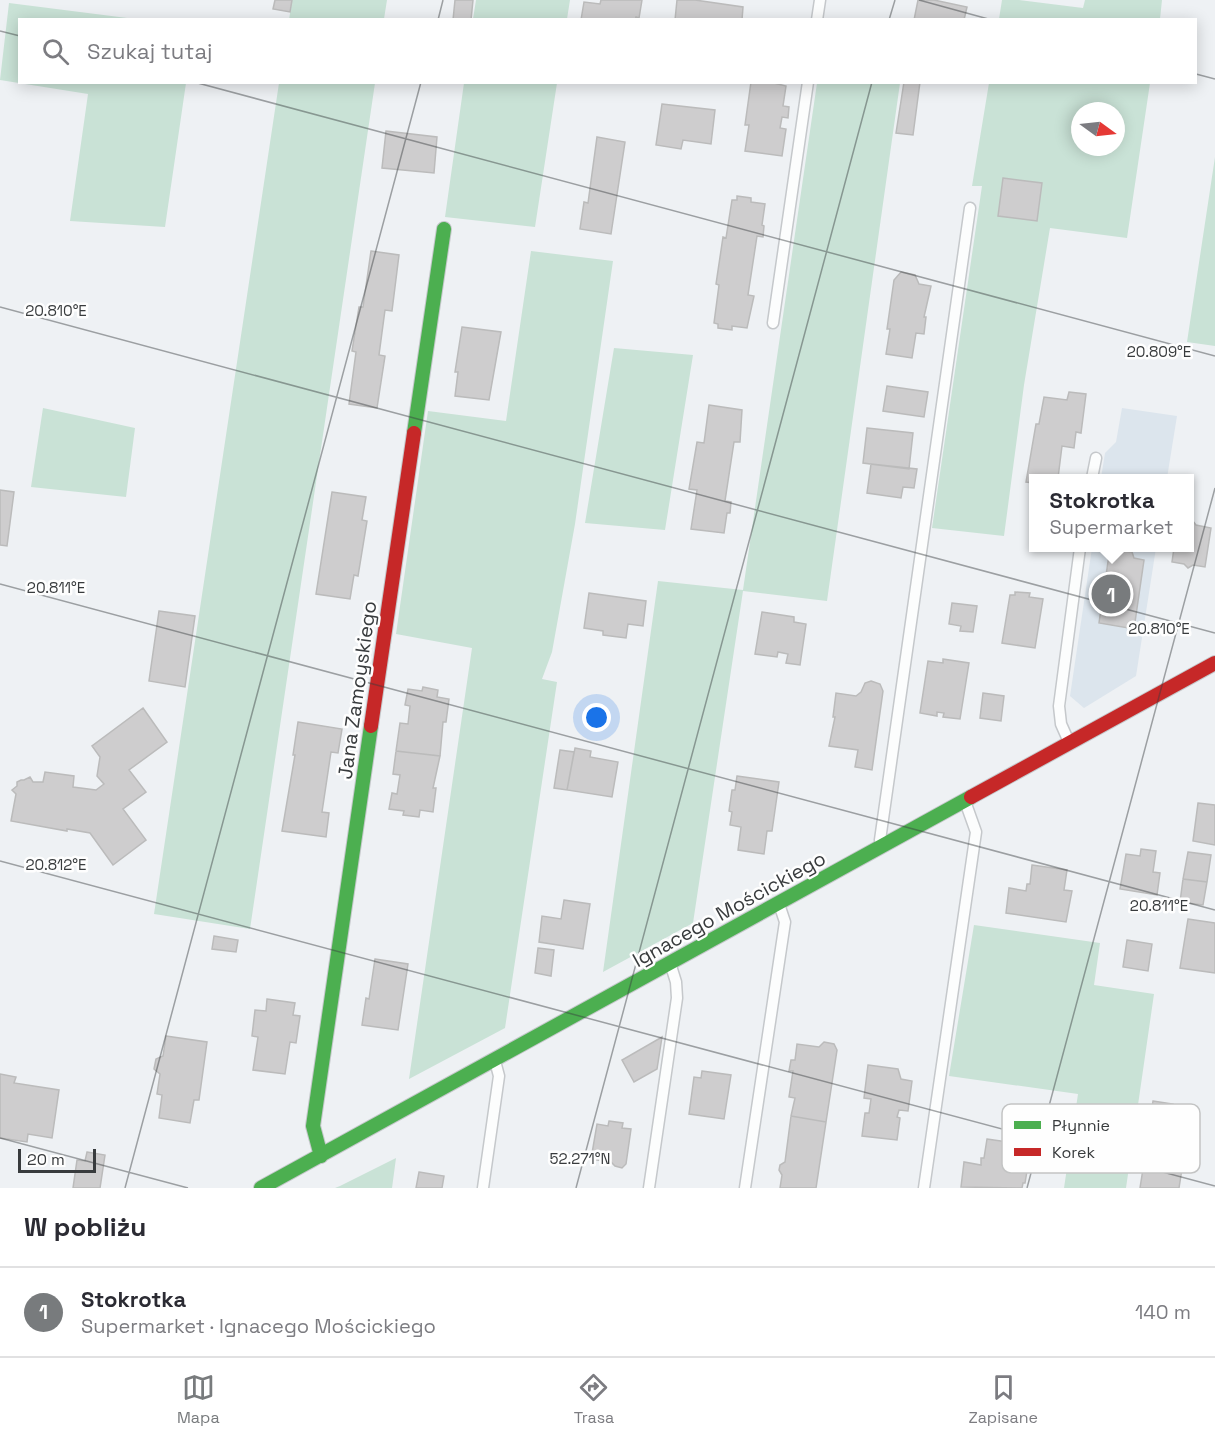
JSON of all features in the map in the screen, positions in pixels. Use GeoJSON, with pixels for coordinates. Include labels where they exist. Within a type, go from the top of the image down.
{"type":"FeatureCollection","features":[{"type":"Feature","properties":{"kind":"street","name":"Jana Zamoyskiego"},"geometry":{"type":"LineString","coordinates":[[321,1156],[313,1126],[444,229]]}},
{"type":"Feature","properties":{"kind":"street","name":"Ignacego Mościckiego"},"geometry":{"type":"LineString","coordinates":[[261,1188],[1215,663]]}},
{"type":"Feature","properties":{"kind":"lane"},"geometry":{"type":"LineString","coordinates":[[818,18],[820,0]]}},
{"type":"Feature","properties":{"kind":"lane"},"geometry":{"type":"LineString","coordinates":[[773,323],[808,84]]}},
{"type":"Feature","properties":{"kind":"lane"},"geometry":{"type":"LineString","coordinates":[[879,849],[970,208]]}},
{"type":"Feature","properties":{"kind":"lane"},"geometry":{"type":"LineString","coordinates":[[1093,474],[1096,458]]}},
{"type":"Feature","properties":{"kind":"lane"},"geometry":{"type":"LineString","coordinates":[[1070,744],[1061,724],[1059,706],[1079,552]]}},
{"type":"Feature","properties":{"kind":"lane"},"geometry":{"type":"LineString","coordinates":[[924,1188],[976,832],[965,801]]}},
{"type":"Feature","properties":{"kind":"lane"},"geometry":{"type":"LineString","coordinates":[[745,1188],[785,922],[779,904]]}},
{"type":"Feature","properties":{"kind":"lane"},"geometry":{"type":"LineString","coordinates":[[650,1188],[677,998],[676,982],[670,963]]}},
{"type":"Feature","properties":{"kind":"lane"},"geometry":{"type":"LineString","coordinates":[[483,1188],[499,1076],[494,1060]]}},
{"type":"Feature","properties":{"kind":"shaded area"},"geometry":{"type":"Polygon","coordinates":[[[1122,408],[1177,416],[1168,474],[1102,474],[1105,453],[1116,442],[1122,408]]]}},
{"type":"Feature","properties":{"kind":"shaded area"},"geometry":{"type":"Polygon","coordinates":[[[1091,552],[1155,552],[1136,676],[1084,708],[1070,696],[1091,552]]]}},
{"type":"Feature","properties":{"kind":"green space"},"geometry":{"type":"Polygon","coordinates":[[[292,0],[387,0],[384,18],[289,18],[292,0]]]}},
{"type":"Feature","properties":{"kind":"green space"},"geometry":{"type":"Polygon","coordinates":[[[476,0],[570,0],[567,18],[473,18],[476,0]]]}},
{"type":"Feature","properties":{"kind":"green space"},"geometry":{"type":"Polygon","coordinates":[[[1002,0],[1083,8],[1085,0],[1162,0],[1160,18],[999,18],[1002,0]]]}},
{"type":"Feature","properties":{"kind":"green space"},"geometry":{"type":"Polygon","coordinates":[[[9,3],[127,18],[18,18],[18,83],[0,80],[9,3]]]}},
{"type":"Feature","properties":{"kind":"green space"},"geometry":{"type":"Polygon","coordinates":[[[25,84],[186,84],[165,227],[70,221],[88,94],[25,84]]]}},
{"type":"Feature","properties":{"kind":"green space"},"geometry":{"type":"Polygon","coordinates":[[[279,84],[375,84],[250,929],[154,914],[279,84]]]}},
{"type":"Feature","properties":{"kind":"green space"},"geometry":{"type":"Polygon","coordinates":[[[464,84],[557,84],[535,227],[445,217],[464,84]]]}},
{"type":"Feature","properties":{"kind":"green space"},"geometry":{"type":"Polygon","coordinates":[[[817,84],[900,84],[827,601],[743,591],[693,923],[603,972],[658,581],[743,590],[817,84]]]}},
{"type":"Feature","properties":{"kind":"green space"},"geometry":{"type":"Polygon","coordinates":[[[989,84],[1150,84],[1127,238],[1050,228],[1024,385],[1004,536],[932,528],[982,186],[972,186],[989,84]]]}},
{"type":"Feature","properties":{"kind":"green space"},"geometry":{"type":"Polygon","coordinates":[[[1215,157],[1215,346],[1187,342],[1215,157]]]}},
{"type":"Feature","properties":{"kind":"green space"},"geometry":{"type":"Polygon","coordinates":[[[531,251],[613,261],[575,524],[552,652],[542,679],[557,682],[505,1028],[409,1079],[472,648],[396,634],[428,411],[506,421],[531,251]]]}},
{"type":"Feature","properties":{"kind":"green space"},"geometry":{"type":"Polygon","coordinates":[[[614,348],[693,355],[665,530],[585,523],[614,348]]]}},
{"type":"Feature","properties":{"kind":"green space"},"geometry":{"type":"Polygon","coordinates":[[[43,408],[135,428],[126,497],[31,487],[43,408]]]}},
{"type":"Feature","properties":{"kind":"green space"},"geometry":{"type":"Polygon","coordinates":[[[974,925],[1100,943],[1094,985],[1154,994],[1138,1104],[1077,1104],[1078,1094],[949,1076],[974,925]]]}},
{"type":"Feature","properties":{"kind":"green space"},"geometry":{"type":"Polygon","coordinates":[[[396,1158],[392,1188],[335,1188],[340,1186],[396,1158]]]}},
{"type":"Feature","properties":{"kind":"green space"},"geometry":{"type":"Polygon","coordinates":[[[1066,1173],[1128,1173],[1126,1188],[1064,1188],[1066,1173]]]}},
{"type":"Feature","properties":{"kind":"building"},"geometry":{"type":"Polygon","coordinates":[[[275,0],[292,0],[290,12],[273,9],[275,0]]]}},
{"type":"Feature","properties":{"kind":"building"},"geometry":{"type":"Polygon","coordinates":[[[455,0],[473,0],[471,18],[453,18],[455,0]]]}},
{"type":"Feature","properties":{"kind":"building"},"geometry":{"type":"Polygon","coordinates":[[[601,0],[642,0],[639,18],[581,18],[584,2],[600,4],[601,0]]]}},
{"type":"Feature","properties":{"kind":"building"},"geometry":{"type":"Polygon","coordinates":[[[677,0],[695,0],[743,7],[742,18],[675,18],[677,0]]]}},
{"type":"Feature","properties":{"kind":"building"},"geometry":{"type":"Polygon","coordinates":[[[918,0],[934,0],[967,7],[964,18],[914,18],[918,0]]]}},
{"type":"Feature","properties":{"kind":"building"},"geometry":{"type":"Polygon","coordinates":[[[751,84],[786,86],[783,106],[789,107],[788,118],[782,117],[780,128],[786,129],[782,156],[745,151],[749,125],[745,125],[751,84]]]}},
{"type":"Feature","properties":{"kind":"building"},"geometry":{"type":"Polygon","coordinates":[[[904,84],[920,84],[913,135],[896,133],[904,84]]]}},
{"type":"Feature","properties":{"kind":"building"},"geometry":{"type":"Polygon","coordinates":[[[662,104],[715,110],[711,144],[683,140],[681,149],[656,145],[662,104]]]}},
{"type":"Feature","properties":{"kind":"building"},"geometry":{"type":"Polygon","coordinates":[[[386,131],[437,137],[434,173],[382,168],[386,131]]]}},
{"type":"Feature","properties":{"kind":"building"},"geometry":{"type":"Polygon","coordinates":[[[597,137],[625,142],[611,234],[580,229],[584,202],[588,203],[597,137]]]}},
{"type":"Feature","properties":{"kind":"building"},"geometry":{"type":"Polygon","coordinates":[[[1003,178],[1042,183],[1037,221],[998,216],[1003,178]]]}},
{"type":"Feature","properties":{"kind":"building"},"geometry":{"type":"Polygon","coordinates":[[[737,196],[751,198],[751,202],[765,204],[763,237],[757,236],[748,295],[754,296],[747,328],[732,326],[732,330],[718,328],[718,324],[714,323],[719,285],[716,284],[723,237],[726,238],[732,200],[737,200],[737,196]]]}},
{"type":"Feature","properties":{"kind":"building"},"geometry":{"type":"Polygon","coordinates":[[[371,251],[399,255],[392,311],[385,310],[379,355],[385,356],[377,408],[349,404],[356,352],[352,351],[359,307],[363,307],[371,251]]]}},
{"type":"Feature","properties":{"kind":"building"},"geometry":{"type":"Polygon","coordinates":[[[901,272],[915,275],[919,284],[931,286],[924,317],[926,317],[924,334],[916,333],[912,358],[886,354],[894,280],[901,272]]]}},
{"type":"Feature","properties":{"kind":"building"},"geometry":{"type":"Polygon","coordinates":[[[462,327],[501,332],[489,400],[455,396],[458,372],[455,372],[462,327]]]}},
{"type":"Feature","properties":{"kind":"building"},"geometry":{"type":"Polygon","coordinates":[[[887,386],[928,392],[924,417],[883,411],[887,386]]]}},
{"type":"Feature","properties":{"kind":"building"},"geometry":{"type":"Polygon","coordinates":[[[1069,392],[1086,394],[1081,433],[1076,432],[1074,448],[1062,446],[1058,474],[1029,474],[1029,482],[1026,482],[1036,424],[1039,424],[1044,397],[1067,400],[1069,392]]]}},
{"type":"Feature","properties":{"kind":"building"},"geometry":{"type":"Polygon","coordinates":[[[709,405],[742,410],[740,442],[734,442],[725,501],[731,502],[724,533],[691,529],[697,490],[689,489],[697,442],[704,443],[709,405]]]}},
{"type":"Feature","properties":{"kind":"building"},"geometry":{"type":"Polygon","coordinates":[[[867,428],[913,433],[909,469],[863,463],[867,428]]]}},
{"type":"Feature","properties":{"kind":"building"},"geometry":{"type":"Polygon","coordinates":[[[871,464],[917,469],[914,488],[903,487],[901,498],[867,493],[871,464]]]}},
{"type":"Feature","properties":{"kind":"building"},"geometry":{"type":"Polygon","coordinates":[[[0,490],[14,492],[7,546],[0,545],[0,490]]]}},
{"type":"Feature","properties":{"kind":"building"},"geometry":{"type":"Polygon","coordinates":[[[332,492],[366,497],[362,520],[367,521],[358,576],[354,575],[350,599],[316,594],[332,492]]]}},
{"type":"Feature","properties":{"kind":"building"},"geometry":{"type":"Polygon","coordinates":[[[1194,522],[1211,528],[1205,567],[1193,565],[1188,568],[1184,564],[1172,562],[1173,552],[1194,552],[1194,522]]]}},
{"type":"Feature","properties":{"kind":"building"},"geometry":{"type":"Polygon","coordinates":[[[1122,552],[1132,552],[1134,558],[1144,560],[1134,629],[1099,623],[1109,555],[1119,556],[1122,552]]]}},
{"type":"Feature","properties":{"kind":"building"},"geometry":{"type":"Polygon","coordinates":[[[1015,592],[1030,593],[1029,597],[1043,599],[1035,648],[1002,643],[1010,595],[1015,595],[1015,592]]]}},
{"type":"Feature","properties":{"kind":"building"},"geometry":{"type":"Polygon","coordinates":[[[589,593],[646,601],[643,626],[628,624],[626,638],[603,635],[603,631],[584,628],[589,593]]]}},
{"type":"Feature","properties":{"kind":"building"},"geometry":{"type":"Polygon","coordinates":[[[952,603],[977,606],[973,632],[960,631],[961,626],[949,624],[952,603]]]}},
{"type":"Feature","properties":{"kind":"building"},"geometry":{"type":"Polygon","coordinates":[[[159,611],[195,616],[185,687],[149,681],[159,611]]]}},
{"type":"Feature","properties":{"kind":"building"},"geometry":{"type":"Polygon","coordinates":[[[762,612],[794,617],[794,622],[806,624],[800,665],[786,663],[788,654],[778,652],[777,657],[755,654],[762,612]]]}},
{"type":"Feature","properties":{"kind":"building"},"geometry":{"type":"Polygon","coordinates":[[[943,659],[969,663],[960,719],[943,717],[944,713],[937,712],[937,716],[920,713],[928,661],[943,663],[943,659]]]}},
{"type":"Feature","properties":{"kind":"building"},"geometry":{"type":"Polygon","coordinates":[[[871,681],[880,684],[883,691],[872,770],[855,767],[858,750],[829,746],[835,717],[833,717],[836,693],[856,696],[861,692],[865,683],[871,681]]]}},
{"type":"Feature","properties":{"kind":"building"},"geometry":{"type":"Polygon","coordinates":[[[423,687],[438,690],[437,697],[449,699],[446,722],[443,722],[440,756],[396,751],[400,723],[408,724],[410,706],[405,705],[408,689],[422,691],[423,687]]]}},
{"type":"Feature","properties":{"kind":"building"},"geometry":{"type":"Polygon","coordinates":[[[983,693],[1004,696],[1001,721],[980,718],[983,693]]]}},
{"type":"Feature","properties":{"kind":"building"},"geometry":{"type":"Polygon","coordinates":[[[143,708],[167,742],[129,770],[146,792],[123,809],[146,840],[113,865],[90,833],[11,821],[16,794],[12,790],[21,780],[30,777],[33,782],[43,782],[45,772],[74,776],[73,787],[96,790],[104,784],[97,776],[100,757],[92,746],[143,708]]]}},
{"type":"Feature","properties":{"kind":"building"},"geometry":{"type":"Polygon","coordinates":[[[298,722],[342,729],[338,753],[331,752],[322,812],[329,813],[326,837],[282,831],[295,755],[293,755],[298,722]]]}},
{"type":"Feature","properties":{"kind":"building"},"geometry":{"type":"Polygon","coordinates":[[[575,748],[591,751],[590,757],[618,762],[612,797],[567,790],[575,748]]]}},
{"type":"Feature","properties":{"kind":"building"},"geometry":{"type":"Polygon","coordinates":[[[560,750],[574,752],[567,790],[554,788],[560,750]]]}},
{"type":"Feature","properties":{"kind":"building"},"geometry":{"type":"Polygon","coordinates":[[[396,751],[440,756],[433,788],[436,788],[433,812],[420,810],[419,817],[403,815],[404,811],[389,809],[392,793],[397,794],[400,775],[393,774],[396,751]]]}},
{"type":"Feature","properties":{"kind":"building"},"geometry":{"type":"Polygon","coordinates":[[[737,776],[779,782],[772,831],[767,831],[764,854],[738,850],[741,827],[730,825],[732,812],[729,811],[737,776]]]}},
{"type":"Feature","properties":{"kind":"building"},"geometry":{"type":"Polygon","coordinates":[[[1198,803],[1215,805],[1215,845],[1193,841],[1198,803]]]}},
{"type":"Feature","properties":{"kind":"building"},"geometry":{"type":"Polygon","coordinates":[[[1141,849],[1156,851],[1153,872],[1160,873],[1157,895],[1120,889],[1126,854],[1140,856],[1141,849]]]}},
{"type":"Feature","properties":{"kind":"building"},"geometry":{"type":"Polygon","coordinates":[[[1188,852],[1211,855],[1207,882],[1183,879],[1188,852]]]}},
{"type":"Feature","properties":{"kind":"building"},"geometry":{"type":"Polygon","coordinates":[[[1032,865],[1067,870],[1064,890],[1072,891],[1066,922],[1006,913],[1009,888],[1026,891],[1027,884],[1030,884],[1032,865]]]}},
{"type":"Feature","properties":{"kind":"building"},"geometry":{"type":"Polygon","coordinates":[[[1183,879],[1207,882],[1203,905],[1180,902],[1183,879]]]}},
{"type":"Feature","properties":{"kind":"building"},"geometry":{"type":"Polygon","coordinates":[[[564,900],[590,904],[583,949],[539,942],[542,916],[561,919],[564,900]]]}},
{"type":"Feature","properties":{"kind":"building"},"geometry":{"type":"Polygon","coordinates":[[[1188,919],[1215,923],[1215,973],[1180,968],[1188,919]]]}},
{"type":"Feature","properties":{"kind":"building"},"geometry":{"type":"Polygon","coordinates":[[[214,936],[238,940],[236,952],[212,949],[214,936]]]}},
{"type":"Feature","properties":{"kind":"building"},"geometry":{"type":"Polygon","coordinates":[[[1127,940],[1152,944],[1148,971],[1123,967],[1127,940]]]}},
{"type":"Feature","properties":{"kind":"building"},"geometry":{"type":"Polygon","coordinates":[[[538,948],[554,950],[551,976],[535,973],[538,948]]]}},
{"type":"Feature","properties":{"kind":"building"},"geometry":{"type":"Polygon","coordinates":[[[375,959],[408,964],[398,1030],[362,1025],[366,998],[369,999],[375,959]]]}},
{"type":"Feature","properties":{"kind":"building"},"geometry":{"type":"Polygon","coordinates":[[[267,999],[295,1003],[293,1015],[300,1016],[296,1043],[290,1042],[285,1074],[253,1070],[258,1037],[252,1036],[255,1010],[266,1011],[267,999]]]}},
{"type":"Feature","properties":{"kind":"building"},"geometry":{"type":"Polygon","coordinates":[[[166,1036],[207,1042],[199,1100],[194,1100],[190,1123],[159,1118],[162,1095],[157,1094],[160,1074],[154,1069],[156,1059],[163,1056],[166,1036]]]}},
{"type":"Feature","properties":{"kind":"building"},"geometry":{"type":"Polygon","coordinates":[[[662,1037],[657,1069],[634,1082],[622,1060],[662,1037]]]}},
{"type":"Feature","properties":{"kind":"building"},"geometry":{"type":"Polygon","coordinates":[[[824,1042],[834,1044],[837,1050],[826,1122],[791,1116],[795,1098],[789,1097],[793,1071],[789,1071],[791,1060],[795,1060],[797,1044],[819,1047],[824,1042]]]}},
{"type":"Feature","properties":{"kind":"building"},"geometry":{"type":"Polygon","coordinates":[[[868,1065],[898,1069],[901,1079],[912,1081],[908,1111],[899,1110],[897,1117],[900,1118],[897,1140],[862,1136],[865,1113],[869,1113],[871,1099],[864,1098],[868,1065]]]}},
{"type":"Feature","properties":{"kind":"building"},"geometry":{"type":"Polygon","coordinates":[[[702,1071],[731,1075],[724,1119],[689,1114],[694,1077],[701,1078],[702,1071]]]}},
{"type":"Feature","properties":{"kind":"building"},"geometry":{"type":"Polygon","coordinates":[[[0,1074],[16,1077],[14,1083],[59,1090],[52,1138],[28,1134],[27,1142],[0,1138],[0,1074]]]}},
{"type":"Feature","properties":{"kind":"building"},"geometry":{"type":"Polygon","coordinates":[[[1153,1101],[1173,1104],[1153,1104],[1153,1101]]]}},
{"type":"Feature","properties":{"kind":"building"},"geometry":{"type":"Polygon","coordinates":[[[791,1116],[826,1122],[816,1188],[780,1188],[782,1175],[779,1170],[780,1165],[785,1162],[791,1116]]]}},
{"type":"Feature","properties":{"kind":"building"},"geometry":{"type":"Polygon","coordinates":[[[609,1121],[623,1123],[622,1128],[631,1129],[626,1164],[622,1168],[611,1162],[591,1159],[597,1124],[608,1126],[609,1121]]]}},
{"type":"Feature","properties":{"kind":"building"},"geometry":{"type":"Polygon","coordinates":[[[987,1139],[1002,1141],[1002,1173],[1027,1173],[1022,1188],[961,1187],[964,1162],[981,1165],[981,1158],[984,1158],[987,1139]]]}},
{"type":"Feature","properties":{"kind":"building"},"geometry":{"type":"Polygon","coordinates":[[[87,1152],[105,1155],[100,1188],[73,1188],[77,1160],[85,1161],[87,1152]]]}},
{"type":"Feature","properties":{"kind":"building"},"geometry":{"type":"Polygon","coordinates":[[[419,1172],[444,1176],[442,1188],[416,1188],[419,1172]]]}},
{"type":"Feature","properties":{"kind":"building"},"geometry":{"type":"Polygon","coordinates":[[[1142,1173],[1181,1173],[1179,1188],[1140,1188],[1142,1173]]]}},
{"type":"Feature","properties":{"kind":"traffic: fast"},"geometry":{"type":"LineString","coordinates":[[414,433],[444,229]]}},
{"type":"Feature","properties":{"kind":"traffic: fast"},"geometry":{"type":"LineString","coordinates":[[321,1156],[313,1126],[371,726]]}},
{"type":"Feature","properties":{"kind":"traffic: fast"},"geometry":{"type":"LineString","coordinates":[[261,1188],[971,797]]}},
{"type":"Feature","properties":{"kind":"traffic: jam"},"geometry":{"type":"LineString","coordinates":[[371,726],[414,433]]}},
{"type":"Feature","properties":{"kind":"traffic: jam"},"geometry":{"type":"LineString","coordinates":[[971,797],[1215,663]]}},
{"type":"Feature","properties":{"kind":"place","name":"Stokrotka"},"geometry":{"type":"Point","coordinates":[1111,594]}}]}
